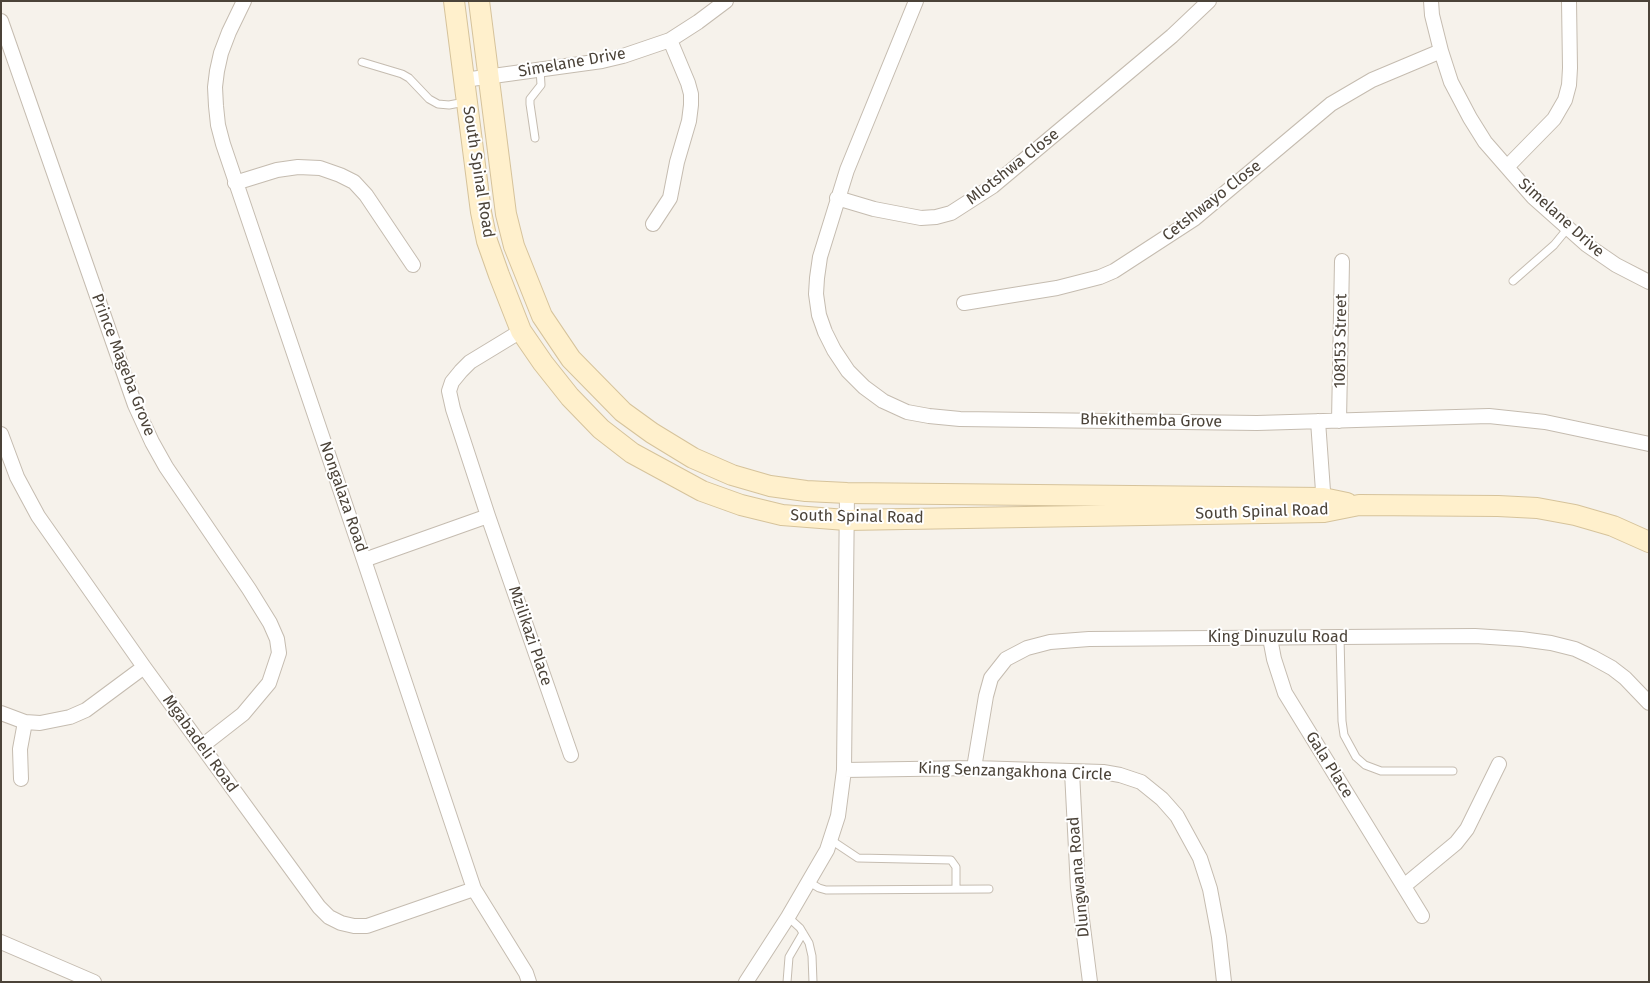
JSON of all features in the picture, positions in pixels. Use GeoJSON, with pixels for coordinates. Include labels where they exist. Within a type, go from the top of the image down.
{"type":"FeatureCollection","features":[{"type":"Feature","properties":{"kind":"street","name":"Nongalaza Road"},"geometry":{"type":"LineString","coordinates":[[244,1],[221,53],[215,88],[218,125],[235,183],[474,889],[526,973],[529,982]]}},
{"type":"Feature","properties":{"kind":"street","name":"South Spinal Road"},"geometry":{"type":"LineString","coordinates":[[454,1],[481,212],[487,241],[508,302],[521,331],[570,397],[600,429],[632,453],[702,491],[741,505],[782,515],[846,520],[1324,505]]}},
{"type":"Feature","properties":{"kind":"street","name":"South Spinal Road"},"geometry":{"type":"LineString","coordinates":[[479,1],[506,214],[514,246],[542,316],[570,359],[623,412],[652,433],[693,458],[732,475],[770,486],[806,491],[1324,505],[1537,508],[1575,515],[1612,526],[1649,542]]}},
{"type":"Feature","properties":{"kind":"street","name":"Simelane Drive"},"geometry":{"type":"LineString","coordinates":[[464,80],[609,59],[645,49],[670,40],[726,1]]}},
{"type":"Feature","properties":{"kind":"street"},"geometry":{"type":"LineString","coordinates":[[837,198],[916,1]]}},
{"type":"Feature","properties":{"kind":"street","name":"Mlotshwa Close"},"geometry":{"type":"LineString","coordinates":[[837,198],[874,209],[921,218],[951,213],[993,186],[1172,36],[1209,1]]}},
{"type":"Feature","properties":{"kind":"street","name":"Simelane Drive"},"geometry":{"type":"LineString","coordinates":[[1431,1],[1440,51],[1451,82],[1470,118],[1486,142],[1533,197],[1568,228],[1616,266],[1649,282]]}},
{"type":"Feature","properties":{"kind":"street"},"geometry":{"type":"LineString","coordinates":[[1507,167],[1554,119],[1565,100],[1569,86],[1570,68],[1569,1]]}},
{"type":"Feature","properties":{"kind":"street","name":"Prince Mageba Grove"},"geometry":{"type":"LineString","coordinates":[[1,21],[135,405],[166,467],[249,589],[270,623],[277,639],[279,653],[270,683],[243,714],[202,746]]}},
{"type":"Feature","properties":{"kind":"street"},"geometry":{"type":"LineString","coordinates":[[653,224],[670,198],[677,162],[689,121],[691,105],[688,82],[670,40]]}},
{"type":"Feature","properties":{"kind":"street","name":"Cetshwayo Close"},"geometry":{"type":"LineString","coordinates":[[964,303],[1080,283],[1114,271],[1194,218],[1331,104],[1372,80],[1440,51]]}},
{"type":"Feature","properties":{"kind":"street"},"geometry":{"type":"LineString","coordinates":[[235,183],[277,170],[298,167],[320,168],[340,175],[354,182],[366,196],[413,266]]}},
{"type":"Feature","properties":{"kind":"street","name":"Bhekithemba Grove"},"geometry":{"type":"LineString","coordinates":[[837,198],[820,257],[816,294],[819,315],[834,350],[848,371],[882,401],[907,412],[960,419],[1257,423],[1454,416],[1497,417],[1545,422],[1649,444]]}},
{"type":"Feature","properties":{"kind":"street","name":"108153 Street"},"geometry":{"type":"LineString","coordinates":[[1339,421],[1342,261]]}},
{"type":"Feature","properties":{"kind":"street","name":"Mzilikazi Place"},"geometry":{"type":"LineString","coordinates":[[521,331],[470,362],[452,382],[449,391],[453,409],[488,516],[571,755]]}},
{"type":"Feature","properties":{"kind":"street"},"geometry":{"type":"LineString","coordinates":[[1318,421],[1324,505]]}},
{"type":"Feature","properties":{"kind":"street","name":"Mgabadeli Road"},"geometry":{"type":"LineString","coordinates":[[1,434],[17,477],[38,516],[307,893],[329,916],[341,923],[367,926],[474,889]]}},
{"type":"Feature","properties":{"kind":"street"},"geometry":{"type":"LineString","coordinates":[[746,982],[828,850],[838,816],[844,770],[847,493]]}},
{"type":"Feature","properties":{"kind":"street"},"geometry":{"type":"LineString","coordinates":[[364,560],[488,516]]}},
{"type":"Feature","properties":{"kind":"street","name":"King Dinuzulu Road"},"geometry":{"type":"LineString","coordinates":[[974,768],[984,705],[991,678],[1006,659],[1027,648],[1050,642],[1089,639],[1475,636],[1551,643],[1575,649],[1612,668],[1625,678],[1649,703]]}},
{"type":"Feature","properties":{"kind":"street","name":"Gala Place"},"geometry":{"type":"LineString","coordinates":[[1270,638],[1274,659],[1285,693],[1422,916]]}},
{"type":"Feature","properties":{"kind":"street"},"geometry":{"type":"LineString","coordinates":[[1,712],[25,722],[40,723],[70,718],[86,710],[144,667]]}},
{"type":"Feature","properties":{"kind":"street"},"geometry":{"type":"LineString","coordinates":[[21,779],[20,749],[25,722]]}},
{"type":"Feature","properties":{"kind":"street"},"geometry":{"type":"LineString","coordinates":[[1404,886],[1450,848],[1467,829],[1499,764]]}},
{"type":"Feature","properties":{"kind":"street","name":"King Senzangakhona Circle"},"geometry":{"type":"LineString","coordinates":[[844,770],[974,768],[1120,774],[1141,782],[1162,799],[1177,816],[1200,858],[1210,890],[1219,937],[1224,982]]}},
{"type":"Feature","properties":{"kind":"street","name":"Dlungwana Road"},"geometry":{"type":"LineString","coordinates":[[1072,772],[1078,888],[1090,982]]}},
{"type":"Feature","properties":{"kind":"street"},"geometry":{"type":"LineString","coordinates":[[1,942],[94,982]]}},
{"type":"Feature","properties":{"kind":"lane"},"geometry":{"type":"LineString","coordinates":[[362,62],[402,74],[409,78],[429,99],[438,104],[449,105],[467,102]]}},
{"type":"Feature","properties":{"kind":"lane"},"geometry":{"type":"LineString","coordinates":[[535,138],[530,99],[541,86],[540,69]]}},
{"type":"Feature","properties":{"kind":"lane"},"geometry":{"type":"LineString","coordinates":[[1513,281],[1554,245],[1568,228]]}},
{"type":"Feature","properties":{"kind":"lane"},"geometry":{"type":"LineString","coordinates":[[1340,637],[1342,721],[1344,735],[1356,757],[1365,765],[1381,771],[1453,771]]}},
{"type":"Feature","properties":{"kind":"lane"},"geometry":{"type":"LineString","coordinates":[[831,840],[858,858],[951,860],[956,867],[956,890]]}},
{"type":"Feature","properties":{"kind":"lane"},"geometry":{"type":"LineString","coordinates":[[809,882],[826,890],[989,889]]}},
{"type":"Feature","properties":{"kind":"lane"},"geometry":{"type":"LineString","coordinates":[[788,917],[803,933],[812,949],[813,982]]}},
{"type":"Feature","properties":{"kind":"lane"},"geometry":{"type":"LineString","coordinates":[[787,982],[788,958],[803,933]]}}]}
